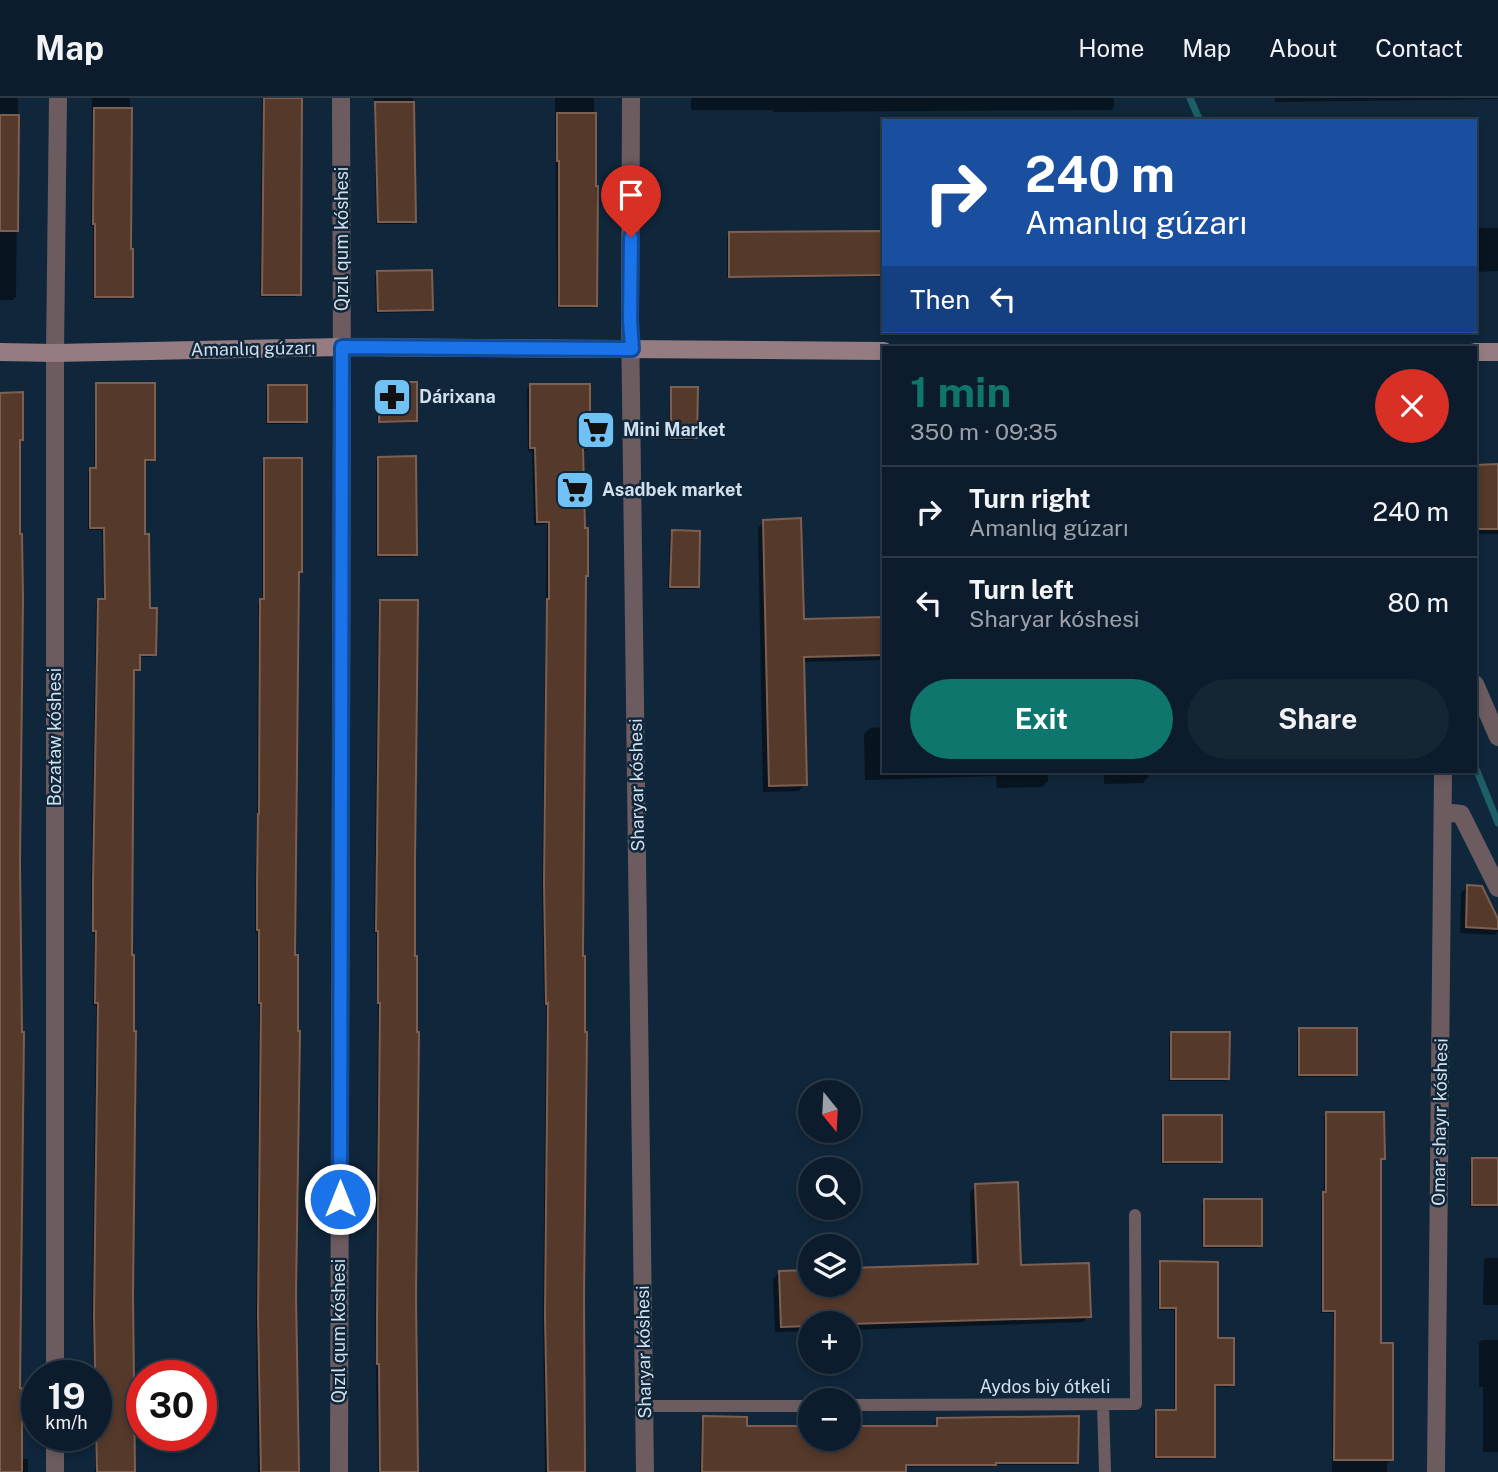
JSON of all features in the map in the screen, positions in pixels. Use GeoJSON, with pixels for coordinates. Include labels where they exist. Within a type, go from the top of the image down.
{"type":"FeatureCollection","features":[{"type":"Feature","properties":{"kind":"street","name":"Bozataw kóshesi"},"geometry":{"type":"LineString","coordinates":[[55,1360],[55,353],[58,98]]}},
{"type":"Feature","properties":{"kind":"street","name":"Qızıl qum kóshesi"},"geometry":{"type":"LineString","coordinates":[[339,1472],[341,98]]}},
{"type":"Feature","properties":{"kind":"street","name":"Sharyar kóshesi"},"geometry":{"type":"LineString","coordinates":[[631,98],[630,320],[645,1472]]}},
{"type":"Feature","properties":{"kind":"street","name":"Amanlıq gúzarı"},"geometry":{"type":"LineString","coordinates":[[0,352],[342,347],[882,351]]}},
{"type":"Feature","properties":{"kind":"street"},"geometry":{"type":"LineString","coordinates":[[1477,352],[1498,352]]}},
{"type":"Feature","properties":{"kind":"street"},"geometry":{"type":"LineString","coordinates":[[1477,689],[1498,737]]}},
{"type":"Feature","properties":{"kind":"street","name":"Omar shayır kóshesi"},"geometry":{"type":"LineString","coordinates":[[1436,1472],[1443,773]]}},
{"type":"Feature","properties":{"kind":"street"},"geometry":{"type":"LineString","coordinates":[[1443,812],[1461,814],[1498,888]]}},
{"type":"Feature","properties":{"kind":"street"},"geometry":{"type":"LineString","coordinates":[[55,1451],[55,1472]]}},
{"type":"Feature","properties":{"kind":"lane","name":"Aydos biy ótkeli"},"geometry":{"type":"LineString","coordinates":[[861,1405],[1136,1404],[1135,1214]]}},
{"type":"Feature","properties":{"kind":"lane"},"geometry":{"type":"LineString","coordinates":[[1103,1404],[1104,1472]]}},
{"type":"Feature","properties":{"kind":"lane"},"geometry":{"type":"LineString","coordinates":[[645,1406],[798,1406]]}},
{"type":"Feature","properties":{"kind":"building"},"geometry":{"type":"Polygon","coordinates":[[[264,98],[302,98],[301,295],[262,295],[264,98]]]}},
{"type":"Feature","properties":{"kind":"building"},"geometry":{"type":"Polygon","coordinates":[[[375,102],[414,102],[416,222],[378,222],[375,102]]]}},
{"type":"Feature","properties":{"kind":"building"},"geometry":{"type":"Polygon","coordinates":[[[94,108],[132,108],[133,297],[95,297],[94,108]]]}},
{"type":"Feature","properties":{"kind":"building"},"geometry":{"type":"Polygon","coordinates":[[[557,113],[596,113],[597,306],[559,306],[557,113]]]}},
{"type":"Feature","properties":{"kind":"building"},"geometry":{"type":"Polygon","coordinates":[[[0,115],[19,115],[18,231],[0,231],[0,115]]]}},
{"type":"Feature","properties":{"kind":"building"},"geometry":{"type":"Polygon","coordinates":[[[882,231],[882,275],[729,277],[729,232],[882,231]]]}},
{"type":"Feature","properties":{"kind":"building"},"geometry":{"type":"Polygon","coordinates":[[[432,270],[433,310],[378,311],[377,271],[432,270]]]}},
{"type":"Feature","properties":{"kind":"building"},"geometry":{"type":"Polygon","coordinates":[[[379,382],[417,382],[417,421],[379,422],[379,382]]]}},
{"type":"Feature","properties":{"kind":"building"},"geometry":{"type":"Polygon","coordinates":[[[96,383],[155,383],[155,460],[145,460],[145,534],[149,534],[150,608],[157,608],[156,655],[140,655],[140,670],[134,670],[132,955],[136,1031],[134,1360],[126,1360],[126,1451],[135,1451],[135,1472],[97,1472],[97,1451],[112,1451],[112,1360],[95,1360],[94,1315],[98,1003],[95,1003],[96,931],[93,931],[93,883],[98,599],[105,599],[104,528],[90,528],[90,468],[96,468],[96,383]]]}},
{"type":"Feature","properties":{"kind":"building"},"geometry":{"type":"Polygon","coordinates":[[[530,384],[590,384],[590,448],[583,448],[585,528],[588,528],[583,956],[587,1032],[585,1472],[548,1472],[545,1316],[548,1003],[546,1004],[544,883],[549,522],[537,522],[535,448],[530,448],[530,384]]]}},
{"type":"Feature","properties":{"kind":"building"},"geometry":{"type":"Polygon","coordinates":[[[268,385],[307,385],[307,422],[268,422],[268,385]]]}},
{"type":"Feature","properties":{"kind":"building"},"geometry":{"type":"Polygon","coordinates":[[[671,387],[698,387],[697,438],[671,438],[671,387]]]}},
{"type":"Feature","properties":{"kind":"building"},"geometry":{"type":"Polygon","coordinates":[[[23,392],[23,440],[20,440],[23,599],[20,862],[24,1032],[20,1388],[22,1472],[0,1472],[0,393],[23,392]]]}},
{"type":"Feature","properties":{"kind":"building"},"geometry":{"type":"Polygon","coordinates":[[[416,456],[417,555],[378,555],[378,457],[416,456]]]}},
{"type":"Feature","properties":{"kind":"building"},"geometry":{"type":"Polygon","coordinates":[[[264,458],[302,458],[295,955],[298,955],[300,1031],[296,1294],[299,1472],[261,1472],[258,1315],[261,1003],[257,883],[260,599],[264,599],[264,458]]]}},
{"type":"Feature","properties":{"kind":"building"},"geometry":{"type":"Polygon","coordinates":[[[1498,464],[1498,529],[1477,529],[1477,465],[1498,464]]]}},
{"type":"Feature","properties":{"kind":"building"},"geometry":{"type":"Polygon","coordinates":[[[801,518],[804,619],[882,617],[882,655],[804,657],[807,785],[769,786],[763,520],[801,518]]]}},
{"type":"Feature","properties":{"kind":"building"},"geometry":{"type":"Polygon","coordinates":[[[672,530],[700,531],[699,587],[670,587],[672,530]]]}},
{"type":"Feature","properties":{"kind":"building"},"geometry":{"type":"Polygon","coordinates":[[[380,600],[418,600],[415,956],[419,1032],[416,1295],[418,1472],[380,1472],[377,1316],[380,1003],[376,931],[380,600]]]}},
{"type":"Feature","properties":{"kind":"building"},"geometry":{"type":"Polygon","coordinates":[[[1467,885],[1482,886],[1498,919],[1498,929],[1466,927],[1467,885]]]}},
{"type":"Feature","properties":{"kind":"building"},"geometry":{"type":"Polygon","coordinates":[[[1299,1028],[1357,1028],[1357,1075],[1299,1075],[1299,1028]]]}},
{"type":"Feature","properties":{"kind":"building"},"geometry":{"type":"Polygon","coordinates":[[[1171,1032],[1230,1032],[1229,1079],[1171,1079],[1171,1032]]]}},
{"type":"Feature","properties":{"kind":"building"},"geometry":{"type":"Polygon","coordinates":[[[1326,1112],[1384,1112],[1385,1159],[1381,1159],[1381,1343],[1393,1343],[1393,1460],[1334,1460],[1335,1311],[1323,1311],[1326,1112]]]}},
{"type":"Feature","properties":{"kind":"building"},"geometry":{"type":"Polygon","coordinates":[[[1163,1115],[1222,1115],[1222,1162],[1163,1162],[1163,1115]]]}},
{"type":"Feature","properties":{"kind":"building"},"geometry":{"type":"Polygon","coordinates":[[[1472,1158],[1498,1158],[1498,1205],[1472,1205],[1472,1158]]]}},
{"type":"Feature","properties":{"kind":"building"},"geometry":{"type":"Polygon","coordinates":[[[1018,1182],[1021,1265],[1089,1263],[1091,1317],[861,1324],[861,1311],[798,1311],[798,1326],[781,1327],[779,1271],[798,1270],[798,1297],[861,1297],[861,1268],[978,1264],[975,1184],[1018,1182]]]}},
{"type":"Feature","properties":{"kind":"building"},"geometry":{"type":"Polygon","coordinates":[[[1204,1199],[1262,1199],[1262,1246],[1204,1246],[1204,1199]]]}},
{"type":"Feature","properties":{"kind":"building"},"geometry":{"type":"Polygon","coordinates":[[[1160,1261],[1218,1262],[1218,1338],[1234,1338],[1234,1385],[1215,1385],[1215,1457],[1156,1457],[1156,1410],[1176,1410],[1176,1308],[1160,1308],[1160,1261]]]}},
{"type":"Feature","properties":{"kind":"building"},"geometry":{"type":"Polygon","coordinates":[[[703,1416],[747,1417],[747,1426],[798,1426],[798,1451],[861,1451],[861,1426],[937,1426],[937,1418],[1079,1416],[1078,1463],[906,1465],[906,1472],[702,1472],[703,1416]]]}},
{"type":"Feature","properties":{"kind":"waterway"},"geometry":{"type":"LineString","coordinates":[[1190,98],[1199,119]]}},
{"type":"Feature","properties":{"kind":"waterway"},"geometry":{"type":"LineString","coordinates":[[1477,771],[1498,823]]}},
{"type":"Feature","properties":{"kind":"place","name":"Dárixana"},"geometry":{"type":"Point","coordinates":[392,397]}},
{"type":"Feature","properties":{"kind":"place","name":"Mini Market"},"geometry":{"type":"Point","coordinates":[596,430]}},
{"type":"Feature","properties":{"kind":"place","name":"Asadbek market"},"geometry":{"type":"Point","coordinates":[575,490]}},
{"type":"Feature","properties":{"kind":"route"},"geometry":{"type":"LineString","coordinates":[[340,1199],[342,347],[632,349],[631,237]]}}]}
